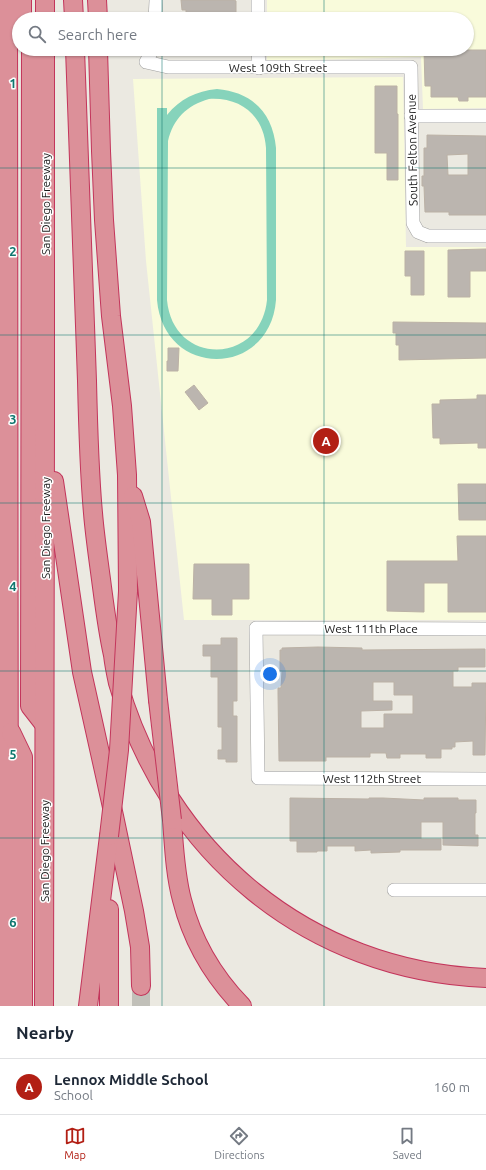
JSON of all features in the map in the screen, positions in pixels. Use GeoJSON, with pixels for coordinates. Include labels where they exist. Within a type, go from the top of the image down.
{"type":"FeatureCollection","features":[{"type":"Feature","properties":{"kind":"highway"},"geometry":{"type":"LineString","coordinates":[[8,0],[9,1006]]}},
{"type":"Feature","properties":{"kind":"highway"},"geometry":{"type":"LineString","coordinates":[[22,0],[22,12]]}},
{"type":"Feature","properties":{"kind":"highway"},"geometry":{"type":"LineString","coordinates":[[31,0],[31,12]]}},
{"type":"Feature","properties":{"kind":"highway"},"geometry":{"type":"LineString","coordinates":[[45,0],[45,12]]}},
{"type":"Feature","properties":{"kind":"highway"},"geometry":{"type":"LineString","coordinates":[[73,0],[74,12]]}},
{"type":"Feature","properties":{"kind":"highway"},"geometry":{"type":"LineString","coordinates":[[97,0],[98,12]]}},
{"type":"Feature","properties":{"kind":"highway"},"geometry":{"type":"LineString","coordinates":[[9,144],[23,125],[23,56]]}},
{"type":"Feature","properties":{"kind":"highway"},"geometry":{"type":"LineString","coordinates":[[31,56],[30,706],[44,724]]}},
{"type":"Feature","properties":{"kind":"highway","name":"San Diego Freeway"},"geometry":{"type":"LineString","coordinates":[[44,1006],[45,56]]}},
{"type":"Feature","properties":{"kind":"highway"},"geometry":{"type":"LineString","coordinates":[[75,56],[88,422],[93,516],[105,614],[118,682],[137,738],[171,801],[196,835],[220,862],[264,900],[320,935],[339,944],[383,960],[414,969],[441,974],[486,978]]}},
{"type":"Feature","properties":{"kind":"highway"},"geometry":{"type":"LineString","coordinates":[[88,1000],[119,750],[128,591],[127,475],[122,406],[111,316],[104,220],[100,151],[98,56]]}},
{"type":"Feature","properties":{"kind":"highway"},"geometry":{"type":"LineString","coordinates":[[45,425],[82,672],[114,816],[140,947],[141,986]]}},
{"type":"Feature","properties":{"kind":"highway"},"geometry":{"type":"LineString","coordinates":[[127,475],[141,522],[158,700],[181,899],[199,946],[215,973],[242,1006]]}},
{"type":"Feature","properties":{"kind":"highway"},"geometry":{"type":"LineString","coordinates":[[9,728],[24,757],[23,1006]]}},
{"type":"Feature","properties":{"kind":"highway"},"geometry":{"type":"LineString","coordinates":[[109,836],[109,1002]]}},
{"type":"Feature","properties":{"kind":"highway"},"geometry":{"type":"LineString","coordinates":[[0,882],[9,962]]}},
{"type":"Feature","properties":{"kind":"street"},"geometry":{"type":"LineString","coordinates":[[258,0],[258,12]]}},
{"type":"Feature","properties":{"kind":"street"},"geometry":{"type":"LineString","coordinates":[[156,1],[156,12]]}},
{"type":"Feature","properties":{"kind":"street","name":"West 109th Street"},"geometry":{"type":"LineString","coordinates":[[149,56],[146,62],[168,67],[411,67]]}},
{"type":"Feature","properties":{"kind":"street"},"geometry":{"type":"LineString","coordinates":[[258,56],[259,68]]}},
{"type":"Feature","properties":{"kind":"street","name":"South Felton Avenue"},"geometry":{"type":"LineString","coordinates":[[411,67],[413,223],[418,232],[428,236],[486,236]]}},
{"type":"Feature","properties":{"kind":"street"},"geometry":{"type":"LineString","coordinates":[[411,116],[486,116]]}},
{"type":"Feature","properties":{"kind":"street","name":"West 111th Place"},"geometry":{"type":"LineString","coordinates":[[258,778],[256,628],[486,629]]}},
{"type":"Feature","properties":{"kind":"street","name":"West 112th Street"},"geometry":{"type":"LineString","coordinates":[[258,778],[486,778]]}},
{"type":"Feature","properties":{"kind":"street"},"geometry":{"type":"LineString","coordinates":[[394,890],[486,890]]}},
{"type":"Feature","properties":{"kind":"shaded area"},"geometry":{"type":"Polygon","coordinates":[[[267,0],[486,0],[486,108],[423,109],[421,57],[267,61],[267,56],[474,56],[474,12],[267,12],[267,0]]]}},
{"type":"Feature","properties":{"kind":"shaded area"},"geometry":{"type":"Polygon","coordinates":[[[403,77],[406,247],[486,247],[486,620],[184,620],[146,261],[133,79],[403,77]]]}},
{"type":"Feature","properties":{"kind":"green space"},"geometry":{"type":"Polygon","coordinates":[[[217,89],[229,91],[241,95],[258,106],[270,124],[276,148],[276,300],[269,326],[256,344],[238,355],[217,359],[196,355],[178,344],[164,326],[157,300],[157,108],[167,108],[167,115],[183,100],[195,94],[217,89]],[[209,99],[188,109],[173,126],[168,141],[167,300],[173,322],[184,337],[199,346],[217,350],[234,346],[249,337],[261,322],[267,300],[266,148],[264,137],[256,118],[249,111],[241,105],[221,99],[209,99]]]}},
{"type":"Feature","properties":{"kind":"building"},"geometry":{"type":"Polygon","coordinates":[[[181,0],[236,1],[236,12],[186,12],[186,10],[182,10],[181,0]]]}},
{"type":"Feature","properties":{"kind":"building"},"geometry":{"type":"Polygon","coordinates":[[[474,50],[486,50],[486,97],[468,97],[468,101],[459,101],[458,97],[431,97],[431,86],[425,86],[424,56],[474,56],[474,50]]]}},
{"type":"Feature","properties":{"kind":"building"},"geometry":{"type":"Polygon","coordinates":[[[375,86],[397,86],[398,180],[387,180],[387,153],[375,153],[375,86]]]}},
{"type":"Feature","properties":{"kind":"building"},"geometry":{"type":"Polygon","coordinates":[[[427,135],[486,136],[486,215],[449,215],[449,212],[425,212],[422,176],[424,176],[424,148],[427,148],[427,135]],[[468,154],[447,155],[448,175],[468,175],[468,154]]]}},
{"type":"Feature","properties":{"kind":"building"},"geometry":{"type":"Polygon","coordinates":[[[486,249],[486,271],[470,271],[470,297],[448,297],[448,250],[486,249]]]}},
{"type":"Feature","properties":{"kind":"building"},"geometry":{"type":"Polygon","coordinates":[[[405,251],[424,251],[424,295],[411,295],[411,276],[405,276],[405,251]]]}},
{"type":"Feature","properties":{"kind":"building"},"geometry":{"type":"Polygon","coordinates":[[[393,322],[486,323],[486,358],[399,360],[399,345],[396,345],[396,333],[393,333],[393,322]]]}},
{"type":"Feature","properties":{"kind":"building"},"geometry":{"type":"Polygon","coordinates":[[[168,348],[179,348],[178,371],[167,371],[168,348]]]}},
{"type":"Feature","properties":{"kind":"building"},"geometry":{"type":"Polygon","coordinates":[[[194,385],[208,403],[199,410],[185,392],[194,385]]]}},
{"type":"Feature","properties":{"kind":"building"},"geometry":{"type":"Polygon","coordinates":[[[477,395],[486,395],[486,448],[478,448],[478,443],[440,444],[440,438],[433,438],[432,404],[440,404],[440,400],[477,399],[477,395]]]}},
{"type":"Feature","properties":{"kind":"building"},"geometry":{"type":"Polygon","coordinates":[[[458,484],[486,484],[486,520],[459,520],[458,484]]]}},
{"type":"Feature","properties":{"kind":"building"},"geometry":{"type":"Polygon","coordinates":[[[457,536],[486,536],[486,612],[448,612],[448,583],[424,583],[424,612],[387,611],[387,561],[458,561],[457,536]]]}},
{"type":"Feature","properties":{"kind":"building"},"geometry":{"type":"Polygon","coordinates":[[[194,564],[249,564],[249,599],[232,599],[232,615],[212,615],[212,599],[193,599],[194,564]]]}},
{"type":"Feature","properties":{"kind":"building"},"geometry":{"type":"Polygon","coordinates":[[[221,638],[237,638],[237,701],[233,701],[233,716],[237,716],[237,762],[226,762],[226,759],[218,759],[218,750],[222,750],[222,727],[218,727],[218,677],[211,677],[211,656],[203,656],[203,645],[221,645],[221,638]]]}},
{"type":"Feature","properties":{"kind":"building"},"geometry":{"type":"Polygon","coordinates":[[[282,648],[362,648],[362,650],[485,649],[485,667],[458,667],[458,671],[453,671],[453,687],[472,687],[472,683],[486,683],[485,755],[473,755],[473,741],[455,742],[455,747],[452,747],[452,749],[441,749],[441,758],[426,758],[426,754],[400,754],[400,758],[387,758],[386,753],[370,753],[370,757],[326,757],[326,761],[279,761],[278,688],[281,688],[282,671],[280,671],[280,650],[282,650],[282,648]],[[373,682],[373,701],[392,701],[392,710],[361,711],[361,728],[384,728],[384,714],[413,714],[413,695],[394,695],[394,682],[373,682]]]}},
{"type":"Feature","properties":{"kind":"building"},"geometry":{"type":"Polygon","coordinates":[[[290,798],[383,798],[424,800],[424,798],[458,798],[458,800],[476,800],[475,835],[478,835],[478,846],[443,845],[443,822],[421,822],[421,839],[441,839],[441,850],[400,850],[400,852],[371,853],[371,850],[355,851],[355,846],[327,846],[327,851],[297,852],[297,841],[290,841],[290,798]]]}},
{"type":"Feature","properties":{"kind":"tunnel"},"geometry":{"type":"LineString","coordinates":[[141,986],[141,1006]]}},
{"type":"Feature","properties":{"kind":"place","name":"Lennox Middle School"},"geometry":{"type":"Point","coordinates":[326,441]}}]}
